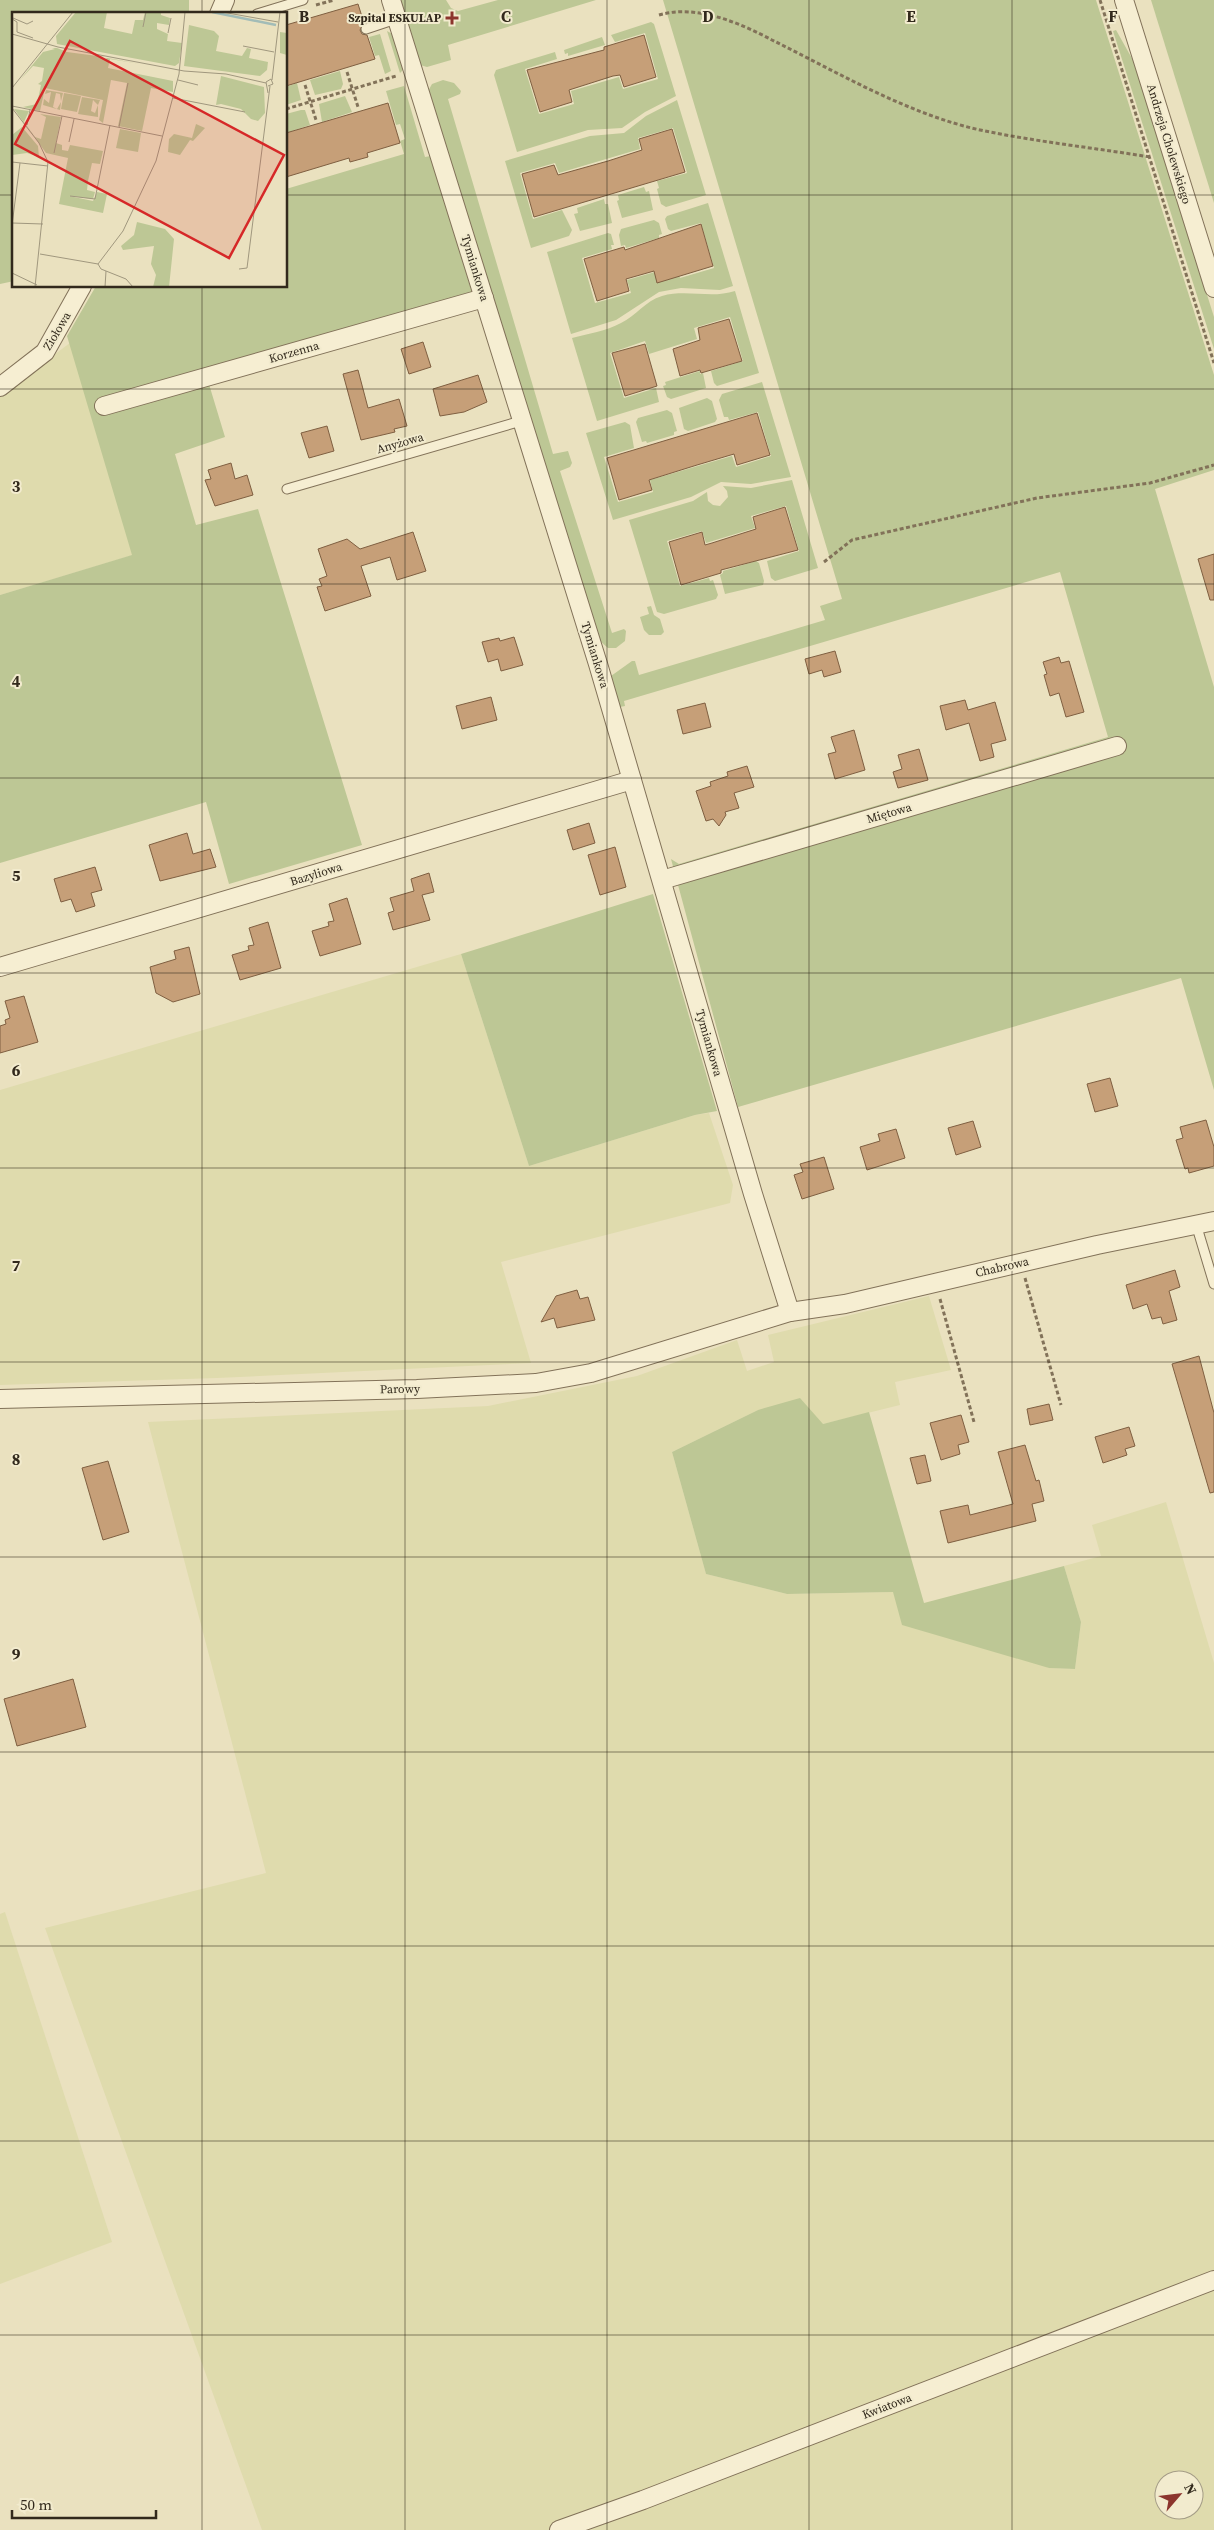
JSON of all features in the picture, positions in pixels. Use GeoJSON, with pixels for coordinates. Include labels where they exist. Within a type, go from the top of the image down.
{"type":"FeatureCollection","features":[{"type":"Feature","properties":{"kind":"street"},"geometry":{"type":"LineString","coordinates":[[220,12],[225,0]]}},
{"type":"Feature","properties":{"kind":"street","name":"Tymiankowa"},"geometry":{"type":"LineString","coordinates":[[390,0],[632,780],[753,1194],[790,1312]]}},
{"type":"Feature","properties":{"kind":"street","name":"Andrzeja Cholewskiego"},"geometry":{"type":"LineString","coordinates":[[1124,0],[1214,288]]}},
{"type":"Feature","properties":{"kind":"street","name":"Ziołowa"},"geometry":{"type":"LineString","coordinates":[[0,387],[45,352],[81,288]]}},
{"type":"Feature","properties":{"kind":"street","name":"Korzenna"},"geometry":{"type":"LineString","coordinates":[[104,406],[484,298]]}},
{"type":"Feature","properties":{"kind":"street","name":"Miętowa"},"geometry":{"type":"LineString","coordinates":[[662,880],[1117,746]]}},
{"type":"Feature","properties":{"kind":"street","name":"Bazyliowa"},"geometry":{"type":"LineString","coordinates":[[0,966],[632,780]]}},
{"type":"Feature","properties":{"kind":"street","name":"Chabrowa"},"geometry":{"type":"LineString","coordinates":[[790,1312],[845,1304],[935,1282],[1214,1221]]}},
{"type":"Feature","properties":{"kind":"street","name":"Parowy"},"geometry":{"type":"LineString","coordinates":[[0,1399],[417,1389],[536,1383],[592,1373],[790,1312]]}},
{"type":"Feature","properties":{"kind":"street","name":"Kwiatowa"},"geometry":{"type":"LineString","coordinates":[[559,2530],[643,2500],[1214,2280]]}},
{"type":"Feature","properties":{"kind":"lane"},"geometry":{"type":"LineString","coordinates":[[264,12],[303,0]]}},
{"type":"Feature","properties":{"kind":"lane"},"geometry":{"type":"LineString","coordinates":[[366,29],[396,19]]}},
{"type":"Feature","properties":{"kind":"lane","name":"Anyżowa"},"geometry":{"type":"LineString","coordinates":[[287,489],[521,421]]}},
{"type":"Feature","properties":{"kind":"lane"},"geometry":{"type":"LineString","coordinates":[[1196,1224],[1214,1284]]}},
{"type":"Feature","properties":{"kind":"path"},"geometry":{"type":"LineString","coordinates":[[1100,0],[1214,362]]}},
{"type":"Feature","properties":{"kind":"path"},"geometry":{"type":"LineString","coordinates":[[659,15],[667,13],[702,14],[744,26],[905,106],[984,131],[1150,157]]}},
{"type":"Feature","properties":{"kind":"path"},"geometry":{"type":"LineString","coordinates":[[347,72],[358,107]]}},
{"type":"Feature","properties":{"kind":"path"},"geometry":{"type":"LineString","coordinates":[[288,108],[389,78]]}},
{"type":"Feature","properties":{"kind":"path"},"geometry":{"type":"LineString","coordinates":[[305,85],[316,120]]}},
{"type":"Feature","properties":{"kind":"path"},"geometry":{"type":"LineString","coordinates":[[824,562],[852,540],[1037,498],[1150,484],[1214,465]]}},
{"type":"Feature","properties":{"kind":"path"},"geometry":{"type":"LineString","coordinates":[[1021,1263],[1062,1405]]}},
{"type":"Feature","properties":{"kind":"path"},"geometry":{"type":"LineString","coordinates":[[935,1282],[974,1422]]}},
{"type":"Feature","properties":{"kind":"shaded area"},"geometry":{"type":"Polygon","coordinates":[[[70,343],[133,555],[0,595],[0,395],[70,343]]]}},
{"type":"Feature","properties":{"kind":"shaded area"},"geometry":{"type":"Polygon","coordinates":[[[461,954],[529,1166],[695,1115],[709,1113],[733,1185],[730,1203],[501,1262],[531,1363],[217,1378],[0,1385],[0,1090],[461,954]]]}},
{"type":"Feature","properties":{"kind":"shaded area"},"geometry":{"type":"Polygon","coordinates":[[[929,1296],[951,1370],[895,1382],[900,1405],[823,1424],[758,1410],[672,1452],[706,1574],[787,1594],[893,1592],[1049,1668],[1075,1669],[1081,1622],[1064,1566],[1101,1556],[1092,1525],[1166,1502],[1214,1663],[1214,2530],[262,2530],[45,1928],[266,1873],[148,1422],[488,1406],[637,1376],[737,1340],[747,1371],[774,1362],[768,1335],[929,1296]]]}},
{"type":"Feature","properties":{"kind":"shaded area"},"geometry":{"type":"Polygon","coordinates":[[[5,1912],[112,2242],[0,2284],[0,1914],[5,1912]]]}},
{"type":"Feature","properties":{"kind":"green space"},"geometry":{"type":"Polygon","coordinates":[[[0,0],[189,0],[189,12],[12,12],[12,281],[0,284],[0,0]]]}},
{"type":"Feature","properties":{"kind":"green space"},"geometry":{"type":"Polygon","coordinates":[[[398,0],[446,0],[451,8],[458,11],[498,0],[596,0],[448,45],[451,60],[427,67],[420,65],[398,0]]]}},
{"type":"Feature","properties":{"kind":"green space"},"geometry":{"type":"Polygon","coordinates":[[[663,0],[1096,0],[1214,375],[1214,470],[1155,489],[1214,687],[1214,1090],[1181,978],[738,1107],[671,859],[679,864],[1108,737],[1060,572],[624,701],[625,706],[620,707],[611,676],[632,661],[635,661],[639,675],[825,620],[820,606],[842,599],[663,0]]]}},
{"type":"Feature","properties":{"kind":"green space"},"geometry":{"type":"Polygon","coordinates":[[[1151,0],[1214,0],[1214,203],[1151,0]]]}},
{"type":"Feature","properties":{"kind":"green space"},"geometry":{"type":"Polygon","coordinates":[[[651,22],[654,24],[676,96],[645,112],[622,128],[588,130],[517,152],[494,75],[496,70],[555,52],[557,59],[525,69],[539,114],[574,104],[571,91],[619,77],[623,89],[658,79],[645,33],[615,42],[611,35],[651,22]]]}},
{"type":"Feature","properties":{"kind":"green space"},"geometry":{"type":"Polygon","coordinates":[[[1116,30],[1134,62],[1214,317],[1214,349],[1113,31],[1116,30]]]}},
{"type":"Feature","properties":{"kind":"green space"},"geometry":{"type":"Polygon","coordinates":[[[387,31],[394,35],[404,69],[400,73],[387,31]]]}},
{"type":"Feature","properties":{"kind":"green space"},"geometry":{"type":"Polygon","coordinates":[[[380,34],[391,71],[385,74],[379,55],[375,56],[369,37],[380,34]]]}},
{"type":"Feature","properties":{"kind":"green space"},"geometry":{"type":"Polygon","coordinates":[[[602,37],[605,45],[568,56],[568,53],[565,54],[564,50],[602,37]]]}},
{"type":"Feature","properties":{"kind":"green space"},"geometry":{"type":"Polygon","coordinates":[[[340,71],[343,84],[341,89],[315,95],[310,80],[340,71]]]}},
{"type":"Feature","properties":{"kind":"green space"},"geometry":{"type":"Polygon","coordinates":[[[443,80],[454,83],[461,91],[460,94],[448,99],[553,454],[568,451],[572,463],[570,467],[560,471],[612,633],[624,629],[626,631],[625,641],[616,648],[608,648],[600,641],[427,93],[432,84],[443,80]]]}},
{"type":"Feature","properties":{"kind":"green space"},"geometry":{"type":"Polygon","coordinates":[[[297,83],[301,100],[288,104],[288,86],[297,83]]]}},
{"type":"Feature","properties":{"kind":"green space"},"geometry":{"type":"Polygon","coordinates":[[[404,86],[425,157],[431,156],[473,296],[205,371],[225,437],[175,454],[196,525],[258,509],[362,845],[229,884],[206,802],[0,863],[0,595],[132,555],[67,336],[95,288],[288,288],[288,188],[404,154],[400,141],[405,139],[400,124],[396,125],[386,91],[404,86]]]}},
{"type":"Feature","properties":{"kind":"green space"},"geometry":{"type":"Polygon","coordinates":[[[345,96],[352,112],[322,122],[319,104],[345,96]]]}},
{"type":"Feature","properties":{"kind":"green space"},"geometry":{"type":"Polygon","coordinates":[[[677,100],[706,195],[666,207],[661,204],[657,181],[687,173],[673,128],[638,138],[640,149],[559,173],[555,163],[520,173],[533,219],[562,210],[572,230],[569,236],[531,248],[505,161],[590,136],[624,133],[646,116],[677,100]]]}},
{"type":"Feature","properties":{"kind":"green space"},"geometry":{"type":"Polygon","coordinates":[[[305,110],[310,125],[288,132],[288,113],[305,110]]]}},
{"type":"Feature","properties":{"kind":"green space"},"geometry":{"type":"Polygon","coordinates":[[[644,187],[646,192],[649,191],[653,210],[622,218],[617,201],[619,200],[618,195],[644,187]]]}},
{"type":"Feature","properties":{"kind":"green space"},"geometry":{"type":"Polygon","coordinates":[[[604,199],[605,204],[608,204],[612,223],[580,231],[574,214],[578,213],[577,208],[604,199]]]}},
{"type":"Feature","properties":{"kind":"green space"},"geometry":{"type":"Polygon","coordinates":[[[708,203],[733,286],[720,290],[681,288],[659,292],[616,320],[571,334],[547,252],[608,233],[611,234],[614,245],[611,245],[612,249],[582,258],[595,303],[631,293],[627,280],[676,266],[680,278],[714,268],[701,223],[671,231],[668,229],[665,219],[667,216],[708,203]]]}},
{"type":"Feature","properties":{"kind":"green space"},"geometry":{"type":"Polygon","coordinates":[[[654,220],[659,223],[662,234],[659,235],[659,238],[626,248],[625,245],[621,246],[619,235],[621,229],[654,220]]]}},
{"type":"Feature","properties":{"kind":"green space"},"geometry":{"type":"Polygon","coordinates":[[[735,291],[759,373],[717,386],[714,383],[711,371],[743,361],[730,317],[694,328],[697,339],[649,354],[645,341],[610,353],[624,398],[656,388],[659,402],[597,421],[572,338],[615,326],[651,301],[662,296],[681,293],[717,294],[735,291]]]}},
{"type":"Feature","properties":{"kind":"green space"},"geometry":{"type":"Polygon","coordinates":[[[700,371],[700,374],[703,373],[706,388],[671,399],[667,397],[663,386],[666,385],[665,382],[700,371]]]}},
{"type":"Feature","properties":{"kind":"green space"},"geometry":{"type":"Polygon","coordinates":[[[762,382],[791,477],[751,484],[721,482],[691,497],[613,520],[586,433],[625,422],[630,425],[634,448],[604,457],[618,502],[653,492],[650,480],[732,456],[736,467],[771,456],[758,412],[729,420],[728,417],[724,417],[719,400],[722,394],[762,382]]]}},
{"type":"Feature","properties":{"kind":"green space"},"geometry":{"type":"Polygon","coordinates":[[[707,398],[712,401],[717,419],[715,422],[688,431],[684,429],[679,408],[707,398]]]}},
{"type":"Feature","properties":{"kind":"green space"},"geometry":{"type":"Polygon","coordinates":[[[667,410],[672,413],[677,431],[674,432],[674,435],[647,443],[646,441],[642,442],[636,422],[638,418],[667,410]]]}},
{"type":"Feature","properties":{"kind":"green space"},"geometry":{"type":"Polygon","coordinates":[[[792,480],[818,568],[775,581],[771,578],[767,561],[799,551],[786,506],[751,516],[755,528],[706,543],[702,531],[667,541],[680,586],[709,578],[710,581],[713,580],[718,595],[716,599],[664,614],[657,612],[629,520],[693,501],[707,492],[708,501],[713,505],[720,506],[728,497],[727,491],[723,486],[751,488],[792,480]]]}},
{"type":"Feature","properties":{"kind":"green space"},"geometry":{"type":"Polygon","coordinates":[[[756,561],[759,563],[764,581],[763,585],[725,594],[720,575],[723,571],[756,561]]]}},
{"type":"Feature","properties":{"kind":"green space"},"geometry":{"type":"Polygon","coordinates":[[[651,606],[654,615],[660,619],[664,632],[661,635],[649,635],[644,630],[640,617],[649,614],[647,607],[651,606]]]}},
{"type":"Feature","properties":{"kind":"green space"},"geometry":{"type":"Polygon","coordinates":[[[653,894],[717,1111],[695,1115],[529,1166],[461,954],[653,894]]]}},
{"type":"Feature","properties":{"kind":"green space"},"geometry":{"type":"Polygon","coordinates":[[[800,1398],[823,1424],[869,1412],[924,1603],[1064,1566],[1081,1622],[1075,1669],[1049,1668],[902,1625],[893,1592],[787,1594],[706,1574],[672,1452],[758,1410],[800,1398]]]}},
{"type":"Feature","properties":{"kind":"building"},"geometry":{"type":"Polygon","coordinates":[[[358,4],[364,23],[360,30],[362,34],[367,35],[375,59],[288,85],[288,24],[358,4]]]}},
{"type":"Feature","properties":{"kind":"building"},"geometry":{"type":"Polygon","coordinates":[[[644,35],[656,77],[624,87],[620,75],[613,76],[569,90],[572,102],[540,112],[527,70],[604,50],[604,47],[644,35]]]}},
{"type":"Feature","properties":{"kind":"building"},"geometry":{"type":"Polygon","coordinates":[[[388,103],[400,143],[367,153],[368,157],[350,162],[349,158],[288,176],[288,132],[388,103]]]}},
{"type":"Feature","properties":{"kind":"building"},"geometry":{"type":"Polygon","coordinates":[[[672,129],[685,172],[534,217],[522,174],[554,165],[558,175],[608,161],[642,150],[639,139],[672,129]]]}},
{"type":"Feature","properties":{"kind":"building"},"geometry":{"type":"Polygon","coordinates":[[[701,224],[713,266],[657,283],[654,271],[626,279],[629,291],[597,301],[584,259],[624,247],[625,250],[701,224]]]}},
{"type":"Feature","properties":{"kind":"building"},"geometry":{"type":"Polygon","coordinates":[[[729,319],[742,361],[701,373],[700,370],[680,376],[673,349],[700,340],[698,328],[729,319]]]}},
{"type":"Feature","properties":{"kind":"building"},"geometry":{"type":"Polygon","coordinates":[[[423,342],[431,367],[409,374],[401,349],[423,342]]]}},
{"type":"Feature","properties":{"kind":"building"},"geometry":{"type":"Polygon","coordinates":[[[645,344],[657,386],[625,396],[612,353],[645,344]]]}},
{"type":"Feature","properties":{"kind":"building"},"geometry":{"type":"Polygon","coordinates":[[[358,370],[368,408],[399,399],[407,426],[394,429],[395,432],[361,440],[343,374],[358,370]]]}},
{"type":"Feature","properties":{"kind":"building"},"geometry":{"type":"Polygon","coordinates":[[[478,375],[487,402],[464,412],[440,416],[433,389],[478,375]]]}},
{"type":"Feature","properties":{"kind":"building"},"geometry":{"type":"Polygon","coordinates":[[[757,413],[770,455],[737,465],[734,454],[697,465],[649,480],[652,490],[619,500],[607,458],[757,413]]]}},
{"type":"Feature","properties":{"kind":"building"},"geometry":{"type":"Polygon","coordinates":[[[327,426],[334,451],[309,458],[301,433],[327,426]]]}},
{"type":"Feature","properties":{"kind":"building"},"geometry":{"type":"Polygon","coordinates":[[[231,463],[235,479],[247,475],[253,495],[215,506],[205,480],[211,479],[208,470],[231,463]]]}},
{"type":"Feature","properties":{"kind":"building"},"geometry":{"type":"Polygon","coordinates":[[[785,507],[798,550],[721,570],[721,573],[681,585],[669,542],[702,532],[705,545],[712,543],[756,529],[753,517],[785,507]]]}},
{"type":"Feature","properties":{"kind":"building"},"geometry":{"type":"Polygon","coordinates":[[[413,532],[426,571],[397,580],[390,557],[361,566],[371,596],[325,611],[317,587],[322,586],[319,579],[327,576],[318,549],[347,539],[360,549],[413,532]]]}},
{"type":"Feature","properties":{"kind":"building"},"geometry":{"type":"Polygon","coordinates":[[[1214,554],[1214,600],[1210,600],[1198,559],[1214,554]]]}},
{"type":"Feature","properties":{"kind":"building"},"geometry":{"type":"Polygon","coordinates":[[[514,637],[523,665],[501,671],[498,659],[488,662],[482,642],[499,638],[500,641],[514,637]]]}},
{"type":"Feature","properties":{"kind":"building"},"geometry":{"type":"Polygon","coordinates":[[[835,651],[841,672],[824,677],[822,670],[809,674],[805,659],[835,651]]]}},
{"type":"Feature","properties":{"kind":"building"},"geometry":{"type":"Polygon","coordinates":[[[1059,657],[1061,663],[1069,661],[1084,712],[1066,717],[1059,693],[1050,696],[1044,675],[1047,674],[1043,662],[1059,657]]]}},
{"type":"Feature","properties":{"kind":"building"},"geometry":{"type":"Polygon","coordinates":[[[491,697],[497,720],[462,729],[456,706],[491,697]]]}},
{"type":"Feature","properties":{"kind":"building"},"geometry":{"type":"Polygon","coordinates":[[[965,700],[968,710],[995,702],[1006,740],[991,744],[994,757],[980,761],[969,723],[946,730],[940,706],[965,700]]]}},
{"type":"Feature","properties":{"kind":"building"},"geometry":{"type":"Polygon","coordinates":[[[705,703],[711,727],[683,734],[677,710],[705,703]]]}},
{"type":"Feature","properties":{"kind":"building"},"geometry":{"type":"Polygon","coordinates":[[[854,730],[865,770],[835,779],[828,754],[836,752],[831,737],[854,730]]]}},
{"type":"Feature","properties":{"kind":"building"},"geometry":{"type":"Polygon","coordinates":[[[919,749],[928,780],[898,788],[893,772],[902,769],[898,755],[919,749]]]}},
{"type":"Feature","properties":{"kind":"building"},"geometry":{"type":"Polygon","coordinates":[[[747,766],[754,787],[734,793],[739,808],[725,812],[726,815],[719,826],[713,819],[706,821],[696,791],[711,786],[710,782],[728,776],[727,772],[747,766]]]}},
{"type":"Feature","properties":{"kind":"building"},"geometry":{"type":"Polygon","coordinates":[[[589,823],[595,843],[573,850],[567,830],[589,823]]]}},
{"type":"Feature","properties":{"kind":"building"},"geometry":{"type":"Polygon","coordinates":[[[187,833],[193,854],[210,849],[216,867],[160,881],[149,845],[187,833]]]}},
{"type":"Feature","properties":{"kind":"building"},"geometry":{"type":"Polygon","coordinates":[[[615,847],[626,887],[600,895],[588,855],[615,847]]]}},
{"type":"Feature","properties":{"kind":"building"},"geometry":{"type":"Polygon","coordinates":[[[95,867],[102,890],[91,893],[95,906],[76,912],[71,899],[61,902],[54,879],[95,867]]]}},
{"type":"Feature","properties":{"kind":"building"},"geometry":{"type":"Polygon","coordinates":[[[429,873],[434,892],[422,895],[430,920],[393,930],[388,913],[394,911],[390,898],[414,891],[411,879],[429,873]]]}},
{"type":"Feature","properties":{"kind":"building"},"geometry":{"type":"Polygon","coordinates":[[[347,898],[361,944],[320,956],[312,931],[329,926],[328,922],[334,921],[329,904],[347,898]]]}},
{"type":"Feature","properties":{"kind":"building"},"geometry":{"type":"Polygon","coordinates":[[[268,922],[281,968],[240,980],[232,955],[249,950],[248,946],[254,945],[249,928],[268,922]]]}},
{"type":"Feature","properties":{"kind":"building"},"geometry":{"type":"Polygon","coordinates":[[[189,947],[200,994],[173,1002],[156,993],[150,967],[176,959],[174,951],[189,947]]]}},
{"type":"Feature","properties":{"kind":"building"},"geometry":{"type":"Polygon","coordinates":[[[24,996],[38,1042],[0,1053],[0,1026],[6,1024],[5,1020],[10,1018],[5,1001],[24,996]]]}},
{"type":"Feature","properties":{"kind":"building"},"geometry":{"type":"Polygon","coordinates":[[[1110,1078],[1118,1106],[1095,1112],[1087,1084],[1110,1078]]]}},
{"type":"Feature","properties":{"kind":"building"},"geometry":{"type":"Polygon","coordinates":[[[1206,1120],[1214,1147],[1214,1166],[1189,1173],[1188,1168],[1185,1169],[1176,1140],[1183,1138],[1180,1127],[1206,1120]]]}},
{"type":"Feature","properties":{"kind":"building"},"geometry":{"type":"Polygon","coordinates":[[[973,1121],[981,1147],[956,1155],[948,1128],[973,1121]]]}},
{"type":"Feature","properties":{"kind":"building"},"geometry":{"type":"Polygon","coordinates":[[[896,1129],[905,1158],[867,1170],[860,1147],[880,1141],[878,1134],[896,1129]]]}},
{"type":"Feature","properties":{"kind":"building"},"geometry":{"type":"Polygon","coordinates":[[[824,1157],[834,1189],[802,1199],[794,1175],[803,1172],[800,1164],[824,1157]]]}},
{"type":"Feature","properties":{"kind":"building"},"geometry":{"type":"Polygon","coordinates":[[[1175,1270],[1180,1287],[1169,1291],[1177,1320],[1163,1324],[1161,1317],[1152,1319],[1147,1304],[1133,1309],[1126,1285],[1175,1270]]]}},
{"type":"Feature","properties":{"kind":"building"},"geometry":{"type":"Polygon","coordinates":[[[577,1290],[580,1299],[588,1297],[595,1320],[557,1328],[554,1318],[541,1322],[556,1296],[577,1290]]]}},
{"type":"Feature","properties":{"kind":"building"},"geometry":{"type":"Polygon","coordinates":[[[1199,1356],[1214,1413],[1214,1492],[1210,1493],[1172,1364],[1199,1356]]]}},
{"type":"Feature","properties":{"kind":"building"},"geometry":{"type":"Polygon","coordinates":[[[1049,1404],[1053,1420],[1030,1425],[1027,1409],[1049,1404]]]}},
{"type":"Feature","properties":{"kind":"building"},"geometry":{"type":"Polygon","coordinates":[[[961,1415],[969,1442],[958,1445],[960,1454],[941,1460],[930,1423],[961,1415]]]}},
{"type":"Feature","properties":{"kind":"building"},"geometry":{"type":"Polygon","coordinates":[[[1129,1427],[1135,1446],[1125,1449],[1127,1455],[1103,1463],[1095,1437],[1129,1427]]]}},
{"type":"Feature","properties":{"kind":"building"},"geometry":{"type":"Polygon","coordinates":[[[1025,1445],[1036,1481],[1039,1480],[1044,1501],[1032,1504],[1036,1521],[948,1543],[940,1511],[968,1505],[970,1515],[1013,1504],[998,1452],[1025,1445]]]}},
{"type":"Feature","properties":{"kind":"building"},"geometry":{"type":"Polygon","coordinates":[[[925,1455],[931,1481],[917,1484],[910,1458],[925,1455]]]}},
{"type":"Feature","properties":{"kind":"building"},"geometry":{"type":"Polygon","coordinates":[[[108,1461],[129,1532],[103,1540],[82,1468],[108,1461]]]}},
{"type":"Feature","properties":{"kind":"building"},"geometry":{"type":"Polygon","coordinates":[[[73,1679],[86,1727],[17,1746],[4,1699],[73,1679]]]}},
{"type":"Feature","properties":{"kind":"place","name":"Szpital ESKULAP"},"geometry":{"type":"Point","coordinates":[452,18]}}]}
